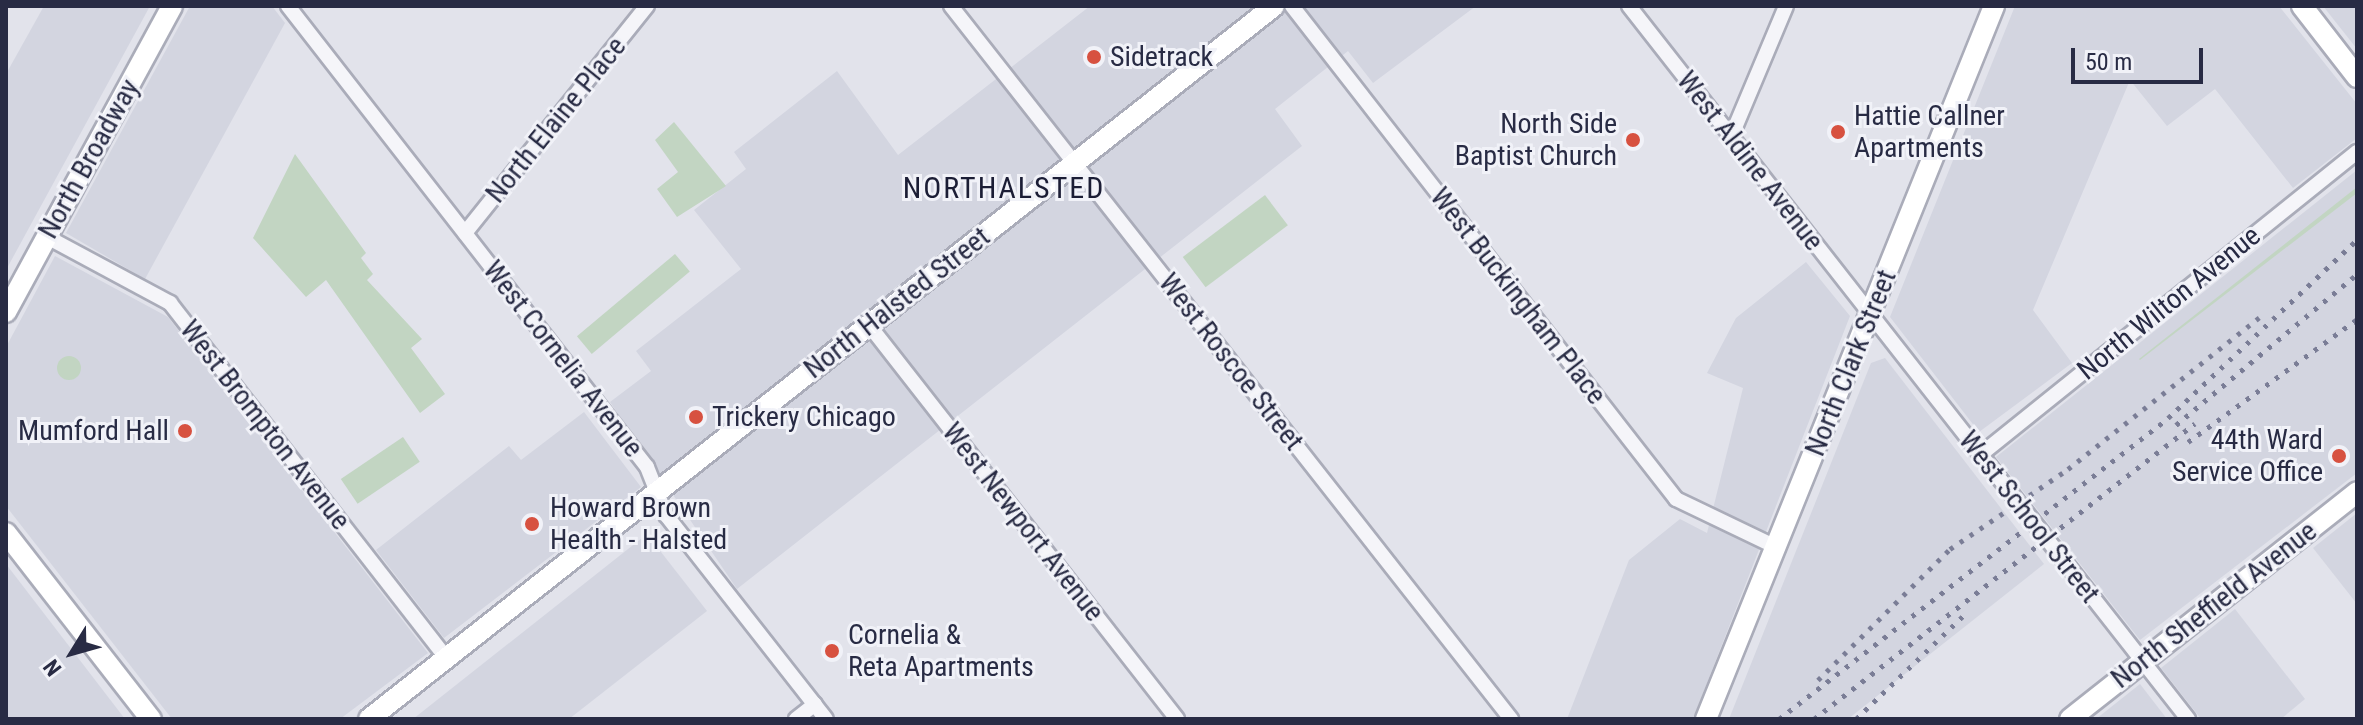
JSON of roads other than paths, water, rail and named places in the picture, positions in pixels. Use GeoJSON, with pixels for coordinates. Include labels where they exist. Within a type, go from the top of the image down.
{"type":"FeatureCollection","features":[{"type":"Feature","properties":{"kind":"main road","name":"North Broadway"},"geometry":{"type":"LineString","coordinates":[[6,312],[172,6]]}},
{"type":"Feature","properties":{"kind":"main road","name":"North Halsted Street"},"geometry":{"type":"LineString","coordinates":[[369,719],[1274,6]]}},
{"type":"Feature","properties":{"kind":"main road","name":"North Clark Street"},"geometry":{"type":"LineString","coordinates":[[1706,719],[1994,6]]}},
{"type":"Feature","properties":{"kind":"main road"},"geometry":{"type":"LineString","coordinates":[[2302,6],[2357,77]]}},
{"type":"Feature","properties":{"kind":"main road","name":"North Sheffield Avenue"},"geometry":{"type":"LineString","coordinates":[[2070,719],[2357,492]]}},
{"type":"Feature","properties":{"kind":"main road"},"geometry":{"type":"LineString","coordinates":[[6,533],[151,719]]}},
{"type":"Feature","properties":{"kind":"street","name":"West Cornelia Avenue"},"geometry":{"type":"LineString","coordinates":[[288,6],[465,233],[658,491],[666,515],[826,719]]}},
{"type":"Feature","properties":{"kind":"street","name":"North Elaine Place"},"geometry":{"type":"LineString","coordinates":[[465,233],[647,6]]}},
{"type":"Feature","properties":{"kind":"street","name":"West Roscoe Street"},"geometry":{"type":"LineString","coordinates":[[951,6],[1511,719]]}},
{"type":"Feature","properties":{"kind":"street","name":"West Buckingham Place"},"geometry":{"type":"LineString","coordinates":[[1292,6],[1676,499],[1776,547]]}},
{"type":"Feature","properties":{"kind":"street","name":"West Aldine Avenue"},"geometry":{"type":"LineString","coordinates":[[1629,6],[1871,316]]}},
{"type":"Feature","properties":{"kind":"street"},"geometry":{"type":"LineString","coordinates":[[1731,137],[1786,6]]}},
{"type":"Feature","properties":{"kind":"street","name":"North Wilton Avenue"},"geometry":{"type":"LineString","coordinates":[[1980,455],[2357,152]]}},
{"type":"Feature","properties":{"kind":"street","name":"West Brompton Avenue"},"geometry":{"type":"LineString","coordinates":[[47,237],[170,303],[446,658]]}},
{"type":"Feature","properties":{"kind":"street","name":"West School Street"},"geometry":{"type":"LineString","coordinates":[[1871,316],[2188,719]]}},
{"type":"Feature","properties":{"kind":"street","name":"West Newport Avenue"},"geometry":{"type":"LineString","coordinates":[[869,325],[1177,719]]}},
{"type":"Feature","properties":{"kind":"street"},"geometry":{"type":"LineString","coordinates":[[796,719],[815,704]]}},
{"type":"Feature","properties":{"kind":"railway"},"geometry":{"type":"LineString","coordinates":[[1779,719],[2168,418],[2357,240]]}},
{"type":"Feature","properties":{"kind":"railway"},"geometry":{"type":"LineString","coordinates":[[2176,425],[2357,274]]}},
{"type":"Feature","properties":{"kind":"railway"},"geometry":{"type":"LineString","coordinates":[[1818,680],[1950,549],[2068,469],[2265,313]]}},
{"type":"Feature","properties":{"kind":"railway"},"geometry":{"type":"LineString","coordinates":[[2188,442],[2357,319]]}},
{"type":"Feature","properties":{"kind":"railway"},"geometry":{"type":"LineString","coordinates":[[1814,719],[2195,423]]}},
{"type":"Feature","properties":{"kind":"railway"},"geometry":{"type":"LineString","coordinates":[[1856,719],[1965,614]]}},
{"type":"Feature","properties":{"kind":"place","name":"Sidetrack"},"geometry":{"type":"Point","coordinates":[1094,57]}},
{"type":"Feature","properties":{"kind":"place","name":"Hattie Callner Apartments"},"geometry":{"type":"Point","coordinates":[1838,132]}},
{"type":"Feature","properties":{"kind":"place","name":"North Side Baptist Church"},"geometry":{"type":"Point","coordinates":[1633,140]}},
{"type":"Feature","properties":{"kind":"place","name":"Trickery Chicago"},"geometry":{"type":"Point","coordinates":[696,417]}},
{"type":"Feature","properties":{"kind":"place","name":"Mumford Hall"},"geometry":{"type":"Point","coordinates":[185,431]}},
{"type":"Feature","properties":{"kind":"place","name":"44th Ward Service Office"},"geometry":{"type":"Point","coordinates":[2339,456]}},
{"type":"Feature","properties":{"kind":"place","name":"Howard Brown Health - Halsted"},"geometry":{"type":"Point","coordinates":[532,524]}},
{"type":"Feature","properties":{"kind":"place","name":"Cornelia & Reta Apartments"},"geometry":{"type":"Point","coordinates":[832,651]}},
{"type":"Feature","properties":{"kind":"district","name":"NORTHALSTED"},"geometry":{"type":"Point","coordinates":[1004,188]}}]}
